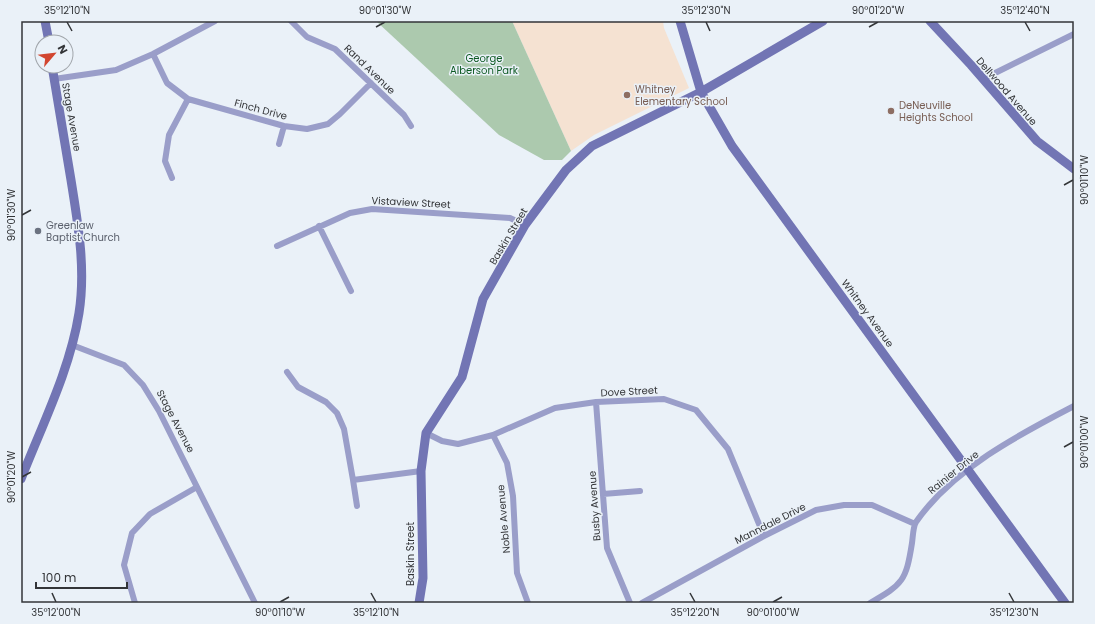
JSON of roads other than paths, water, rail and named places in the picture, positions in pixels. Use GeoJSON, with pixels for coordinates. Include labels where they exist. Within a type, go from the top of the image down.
{"type":"FeatureCollection","features":[{"type":"Feature","properties":{"kind":"main road"},"geometry":{"type":"LineString","coordinates":[[46,21],[48,34]]}},
{"type":"Feature","properties":{"kind":"main road","name":"Whitney Avenue"},"geometry":{"type":"LineString","coordinates":[[680,21],[701,92],[732,146],[1065,603]]}},
{"type":"Feature","properties":{"kind":"main road","name":"Baskin Street"},"geometry":{"type":"LineString","coordinates":[[419,603],[423,578],[421,471],[426,432],[462,377],[483,299],[525,225],[566,170],[592,146],[701,92],[823,21]]}},
{"type":"Feature","properties":{"kind":"main road","name":"Dellwood Avenue"},"geometry":{"type":"LineString","coordinates":[[930,21],[1036,141],[1074,169]]}},
{"type":"Feature","properties":{"kind":"main road","name":"Stage Avenue"},"geometry":{"type":"LineString","coordinates":[[53,74],[81,246],[82,280],[79,313],[72,345]]}},
{"type":"Feature","properties":{"kind":"main road"},"geometry":{"type":"LineString","coordinates":[[21,479],[72,345]]}},
{"type":"Feature","properties":{"kind":"street"},"geometry":{"type":"LineString","coordinates":[[54,79],[116,70],[153,54],[215,21]]}},
{"type":"Feature","properties":{"kind":"street","name":"Rand Avenue"},"geometry":{"type":"LineString","coordinates":[[291,21],[307,37],[335,49],[404,115],[411,126]]}},
{"type":"Feature","properties":{"kind":"street"},"geometry":{"type":"LineString","coordinates":[[982,79],[1074,34]]}},
{"type":"Feature","properties":{"kind":"street","name":"Finch Drive"},"geometry":{"type":"LineString","coordinates":[[153,54],[167,83],[188,99],[284,126],[307,129],[328,124],[371,83]]}},
{"type":"Feature","properties":{"kind":"street"},"geometry":{"type":"LineString","coordinates":[[172,178],[165,161],[168,135],[188,99]]}},
{"type":"Feature","properties":{"kind":"street"},"geometry":{"type":"LineString","coordinates":[[279,144],[284,126]]}},
{"type":"Feature","properties":{"kind":"street","name":"Vistaview Street"},"geometry":{"type":"LineString","coordinates":[[277,246],[350,213],[372,209],[510,218],[525,225]]}},
{"type":"Feature","properties":{"kind":"street"},"geometry":{"type":"LineString","coordinates":[[319,226],[351,291]]}},
{"type":"Feature","properties":{"kind":"street","name":"Stage Avenue"},"geometry":{"type":"LineString","coordinates":[[72,345],[124,365],[143,385],[159,410],[255,603]]}},
{"type":"Feature","properties":{"kind":"street"},"geometry":{"type":"LineString","coordinates":[[287,372],[298,387],[326,402],[337,413],[344,429],[357,506]]}},
{"type":"Feature","properties":{"kind":"street","name":"Dove Street"},"geometry":{"type":"LineString","coordinates":[[426,432],[442,441],[458,444],[493,435],[555,408],[596,402],[664,399],[696,410],[728,449],[764,536]]}},
{"type":"Feature","properties":{"kind":"street","name":"Busby Avenue"},"geometry":{"type":"LineString","coordinates":[[596,402],[607,548],[630,603]]}},
{"type":"Feature","properties":{"kind":"street","name":"Rainier Drive"},"geometry":{"type":"LineString","coordinates":[[870,603],[888,592],[903,579],[909,564],[915,524],[935,498],[969,470],[1009,441],[1074,406]]}},
{"type":"Feature","properties":{"kind":"street","name":"Noble Avenue"},"geometry":{"type":"LineString","coordinates":[[493,435],[507,462],[513,496],[517,573],[528,603]]}},
{"type":"Feature","properties":{"kind":"street"},"geometry":{"type":"LineString","coordinates":[[353,480],[421,471]]}},
{"type":"Feature","properties":{"kind":"street"},"geometry":{"type":"LineString","coordinates":[[135,603],[124,565],[132,533],[150,514],[197,487]]}},
{"type":"Feature","properties":{"kind":"street"},"geometry":{"type":"LineString","coordinates":[[603,494],[640,491]]}},
{"type":"Feature","properties":{"kind":"street","name":"Manndale Drive"},"geometry":{"type":"LineString","coordinates":[[642,603],[764,536],[816,510],[844,505],[872,505],[915,524]]}},
{"type":"Feature","properties":{"kind":"place","name":"Whitney Elementary School"},"geometry":{"type":"Point","coordinates":[627,95]}},
{"type":"Feature","properties":{"kind":"place","name":"DeNeuville Heights School"},"geometry":{"type":"Point","coordinates":[891,111]}},
{"type":"Feature","properties":{"kind":"place","name":"Greenlaw Baptist Church"},"geometry":{"type":"Point","coordinates":[38,231]}},
{"type":"Feature","properties":{"kind":"park label","name":"George Alberson Park"},"geometry":{"type":"Point","coordinates":[484,64]}}]}
